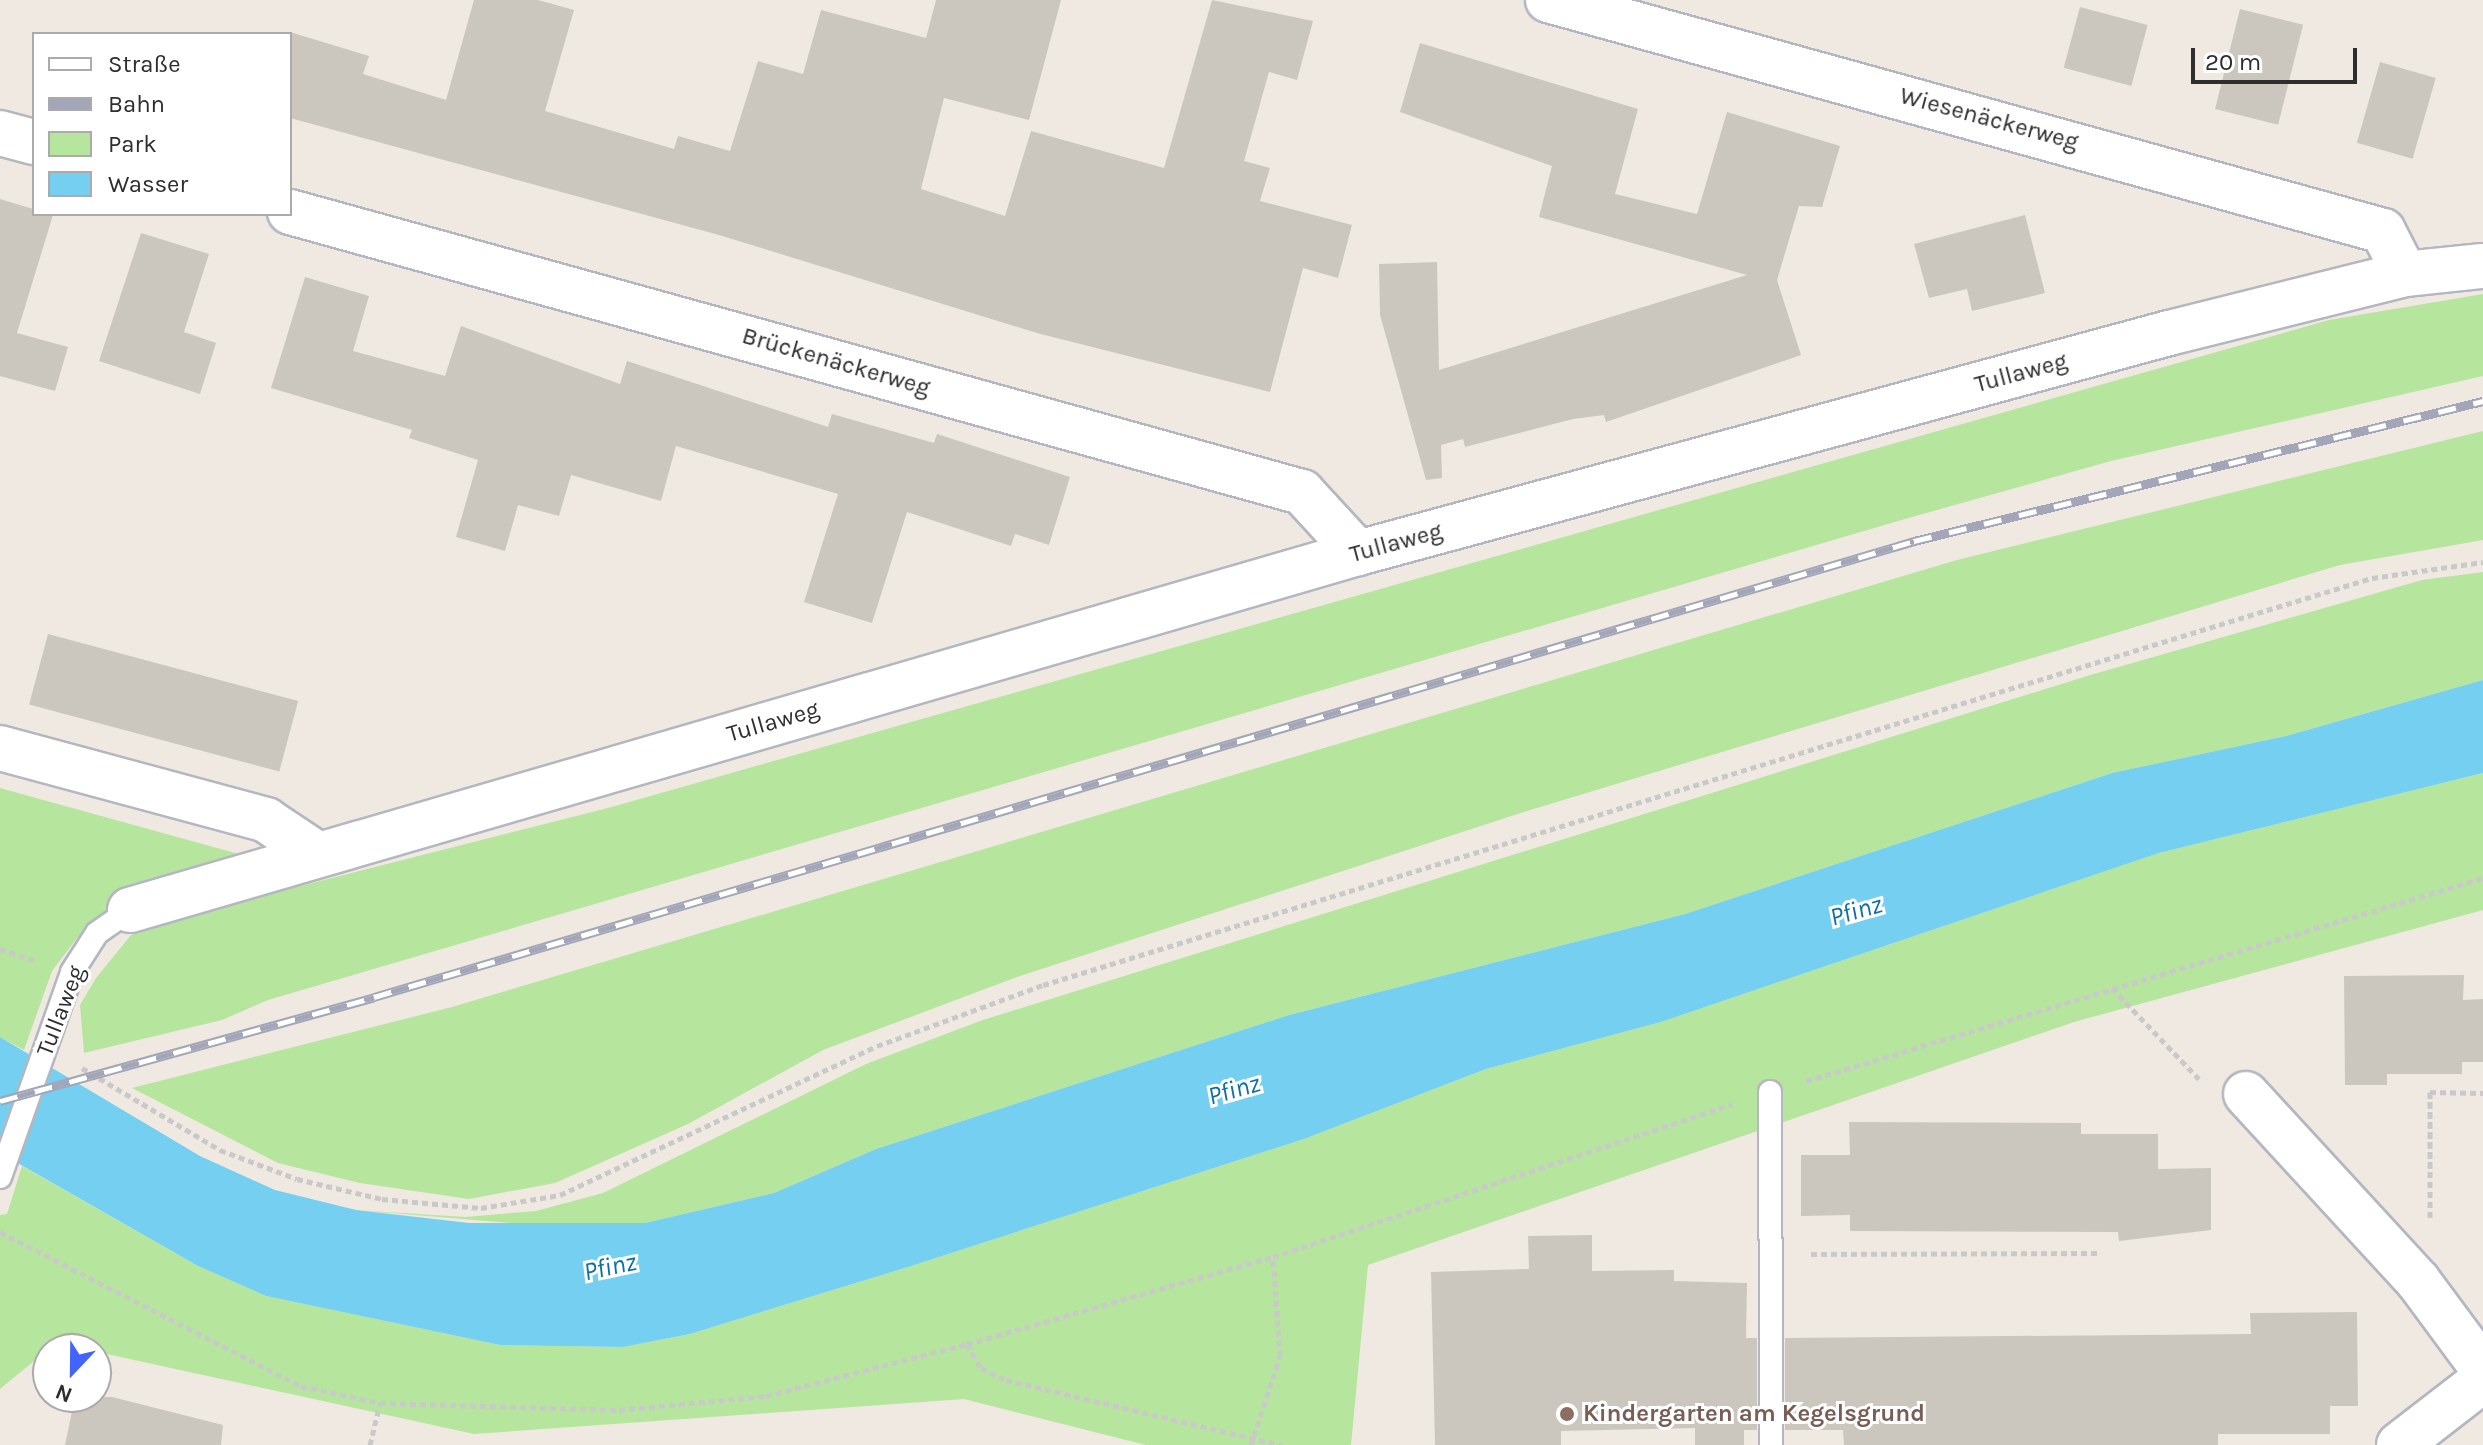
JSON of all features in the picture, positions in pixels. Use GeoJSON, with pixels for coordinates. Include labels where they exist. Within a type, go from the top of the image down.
{"type":"FeatureCollection","features":[{"type":"Feature","properties":{"kind":"street","name":"Wiesenäckerweg"},"geometry":{"type":"LineString","coordinates":[[1548,0],[2383,231],[2405,274]]}},
{"type":"Feature","properties":{"kind":"street"},"geometry":{"type":"LineString","coordinates":[[0,133],[32,141]]}},
{"type":"Feature","properties":{"kind":"street","name":"Brückenäckerweg"},"geometry":{"type":"LineString","coordinates":[[292,213],[1302,492],[1358,553]]}},
{"type":"Feature","properties":{"kind":"street","name":"Tullaweg"},"geometry":{"type":"LineString","coordinates":[[130,910],[1358,553],[2405,274],[2483,266]]}},
{"type":"Feature","properties":{"kind":"street"},"geometry":{"type":"LineString","coordinates":[[0,748],[266,820],[317,854]]}},
{"type":"Feature","properties":{"kind":"street"},"geometry":{"type":"LineString","coordinates":[[2246,1094],[2418,1281],[2483,1369]]}},
{"type":"Feature","properties":{"kind":"street"},"geometry":{"type":"LineString","coordinates":[[2399,1445],[2483,1380]]}},
{"type":"Feature","properties":{"kind":"lane","name":"Tullaweg"},"geometry":{"type":"LineString","coordinates":[[2,1169],[72,972],[97,933],[130,910]]}},
{"type":"Feature","properties":{"kind":"lane"},"geometry":{"type":"LineString","coordinates":[[1770,1092],[1771,1445]]}},
{"type":"Feature","properties":{"kind":"path"},"geometry":{"type":"LineString","coordinates":[[46,1051],[220,1150],[297,1179],[382,1199],[481,1208],[560,1195],[877,1046],[1043,985],[2372,578],[2483,562]]}},
{"type":"Feature","properties":{"kind":"path"},"geometry":{"type":"LineString","coordinates":[[0,1232],[301,1386],[380,1403],[523,1412],[766,1396],[967,1344],[1273,1257],[1770,1092],[2483,878]]}},
{"type":"Feature","properties":{"kind":"path"},"geometry":{"type":"LineString","coordinates":[[2111,988],[2210,1092],[2246,1094]]}},
{"type":"Feature","properties":{"kind":"path"},"geometry":{"type":"LineString","coordinates":[[2418,1281],[2430,1232],[2430,1092],[2483,1093]]}},
{"type":"Feature","properties":{"kind":"path"},"geometry":{"type":"LineString","coordinates":[[1770,1254],[2098,1253]]}},
{"type":"Feature","properties":{"kind":"path"},"geometry":{"type":"LineString","coordinates":[[1251,1445],[1280,1356],[1273,1257]]}},
{"type":"Feature","properties":{"kind":"path"},"geometry":{"type":"LineString","coordinates":[[967,1344],[981,1368],[1006,1380],[1252,1435],[1282,1445]]}},
{"type":"Feature","properties":{"kind":"path"},"geometry":{"type":"LineString","coordinates":[[370,1445],[380,1403]]}},
{"type":"Feature","properties":{"kind":"green space"},"geometry":{"type":"Polygon","coordinates":[[[2483,294],[2483,376],[2111,461],[1905,519],[268,1000],[222,1020],[84,1053],[80,1005],[96,978],[131,935],[174,918],[608,808],[2329,320],[2483,294]]]}},
{"type":"Feature","properties":{"kind":"green space"},"geometry":{"type":"Polygon","coordinates":[[[2483,431],[2483,540],[2340,565],[1527,811],[1017,977],[823,1050],[688,1124],[555,1183],[469,1199],[360,1183],[278,1163],[132,1088],[452,1007],[1957,560],[2483,431]]]}},
{"type":"Feature","properties":{"kind":"green space"},"geometry":{"type":"Polygon","coordinates":[[[2483,572],[2483,680],[2286,736],[2112,773],[1685,914],[1289,1015],[876,1149],[774,1193],[645,1223],[558,1227],[356,1210],[465,1217],[536,1211],[603,1193],[866,1064],[983,1020],[2087,676],[2422,580],[2483,572]]]}},
{"type":"Feature","properties":{"kind":"green space"},"geometry":{"type":"Polygon","coordinates":[[[2483,773],[2483,910],[2074,1022],[1368,1265],[1351,1445],[1146,1445],[964,1399],[474,1434],[112,1355],[112,1333],[32,1333],[32,1363],[0,1389],[0,1215],[7,1214],[22,1166],[198,1266],[266,1296],[500,1345],[623,1347],[690,1334],[908,1267],[1304,1139],[1486,1069],[1661,1022],[2159,853],[2483,773]]]}},
{"type":"Feature","properties":{"kind":"green space"},"geometry":{"type":"Polygon","coordinates":[[[0,788],[246,856],[170,874],[77,938],[52,971],[24,1050],[0,1037],[0,788]]]}},
{"type":"Feature","properties":{"kind":"water","name":"Pfinz"},"geometry":{"type":"Polygon","coordinates":[[[2483,680],[2483,773],[2159,853],[1661,1022],[1486,1069],[1304,1139],[908,1267],[690,1334],[623,1347],[500,1345],[266,1296],[198,1266],[0,1153],[0,1037],[200,1156],[275,1190],[356,1210],[469,1223],[645,1223],[774,1193],[876,1149],[1289,1015],[1685,914],[2112,773],[2286,736],[2483,680]]]}},
{"type":"Feature","properties":{"kind":"building"},"geometry":{"type":"Polygon","coordinates":[[[474,0],[538,0],[574,10],[545,111],[674,149],[678,136],[730,151],[758,61],[803,74],[821,10],[926,38],[936,0],[1061,0],[1029,120],[944,98],[921,189],[1005,216],[1031,131],[1164,168],[1212,0],[1313,21],[1297,80],[1269,72],[1244,161],[1270,168],[1260,201],[1352,225],[1338,278],[1303,268],[1270,392],[1037,333],[719,235],[292,119],[292,33],[369,56],[363,74],[446,100],[474,0]]]}},
{"type":"Feature","properties":{"kind":"building"},"geometry":{"type":"Polygon","coordinates":[[[2080,7],[2148,25],[2131,86],[2064,68],[2080,7]]]}},
{"type":"Feature","properties":{"kind":"building"},"geometry":{"type":"Polygon","coordinates":[[[2240,9],[2303,25],[2278,125],[2215,109],[2240,9]]]}},
{"type":"Feature","properties":{"kind":"building"},"geometry":{"type":"Polygon","coordinates":[[[1420,43],[1638,109],[1615,194],[1697,214],[1727,112],[1840,146],[1822,207],[1799,206],[1777,280],[1801,355],[1606,422],[1604,415],[1573,419],[1465,447],[1463,439],[1441,445],[1442,478],[1426,480],[1380,315],[1379,264],[1437,262],[1439,370],[1747,275],[1539,217],[1552,166],[1400,112],[1420,43]]]}},
{"type":"Feature","properties":{"kind":"building"},"geometry":{"type":"Polygon","coordinates":[[[2380,62],[2436,78],[2413,159],[2357,143],[2380,62]]]}},
{"type":"Feature","properties":{"kind":"building"},"geometry":{"type":"Polygon","coordinates":[[[0,199],[32,209],[32,216],[53,216],[17,333],[68,347],[55,391],[0,376],[0,199]]]}},
{"type":"Feature","properties":{"kind":"building"},"geometry":{"type":"Polygon","coordinates":[[[2025,215],[2045,293],[1972,311],[1967,289],[1929,298],[1914,244],[2025,215]]]}},
{"type":"Feature","properties":{"kind":"building"},"geometry":{"type":"Polygon","coordinates":[[[141,233],[209,254],[184,332],[216,343],[200,394],[99,361],[141,233]]]}},
{"type":"Feature","properties":{"kind":"building"},"geometry":{"type":"Polygon","coordinates":[[[305,277],[369,296],[353,351],[445,376],[461,326],[620,384],[627,361],[828,427],[832,414],[934,443],[937,434],[1070,477],[1049,545],[1015,534],[1011,546],[907,512],[872,623],[804,602],[838,494],[676,446],[661,501],[571,475],[559,516],[518,505],[505,551],[456,537],[478,460],[409,438],[412,430],[271,388],[305,277]]]}},
{"type":"Feature","properties":{"kind":"building"},"geometry":{"type":"Polygon","coordinates":[[[48,634],[298,701],[279,772],[29,705],[48,634]]]}},
{"type":"Feature","properties":{"kind":"building"},"geometry":{"type":"Polygon","coordinates":[[[2464,975],[2463,1000],[2483,999],[2483,1062],[2462,1062],[2462,1074],[2387,1074],[2387,1085],[2345,1085],[2344,976],[2464,975]]]}},
{"type":"Feature","properties":{"kind":"building"},"geometry":{"type":"Polygon","coordinates":[[[1849,1122],[2081,1123],[2081,1134],[2158,1134],[2158,1169],[2211,1168],[2211,1230],[2119,1241],[2118,1232],[1850,1231],[1850,1215],[1801,1216],[1801,1155],[1850,1155],[1849,1122]]]}},
{"type":"Feature","properties":{"kind":"building"},"geometry":{"type":"Polygon","coordinates":[[[1592,1235],[1592,1271],[1674,1270],[1674,1281],[1747,1283],[1746,1338],[1757,1338],[1757,1430],[1744,1430],[1744,1445],[1695,1445],[1695,1428],[1561,1431],[1561,1445],[1435,1445],[1431,1272],[1529,1269],[1528,1236],[1592,1235]]]}},
{"type":"Feature","properties":{"kind":"building"},"geometry":{"type":"Polygon","coordinates":[[[2357,1312],[2358,1406],[2330,1406],[2330,1434],[2218,1434],[2218,1445],[1844,1445],[1843,1430],[1785,1430],[1785,1338],[2251,1334],[2250,1313],[2357,1312]]]}},
{"type":"Feature","properties":{"kind":"building"},"geometry":{"type":"Polygon","coordinates":[[[112,1397],[223,1425],[221,1445],[65,1445],[72,1413],[112,1413],[112,1397]]]}},
{"type":"Feature","properties":{"kind":"railway"},"geometry":{"type":"LineString","coordinates":[[0,1101],[374,997],[1914,541],[2483,401]]}},
{"type":"Feature","properties":{"kind":"place","name":"Kindergarten am Kegelsgrund"},"geometry":{"type":"Point","coordinates":[1567,1414]}}]}
